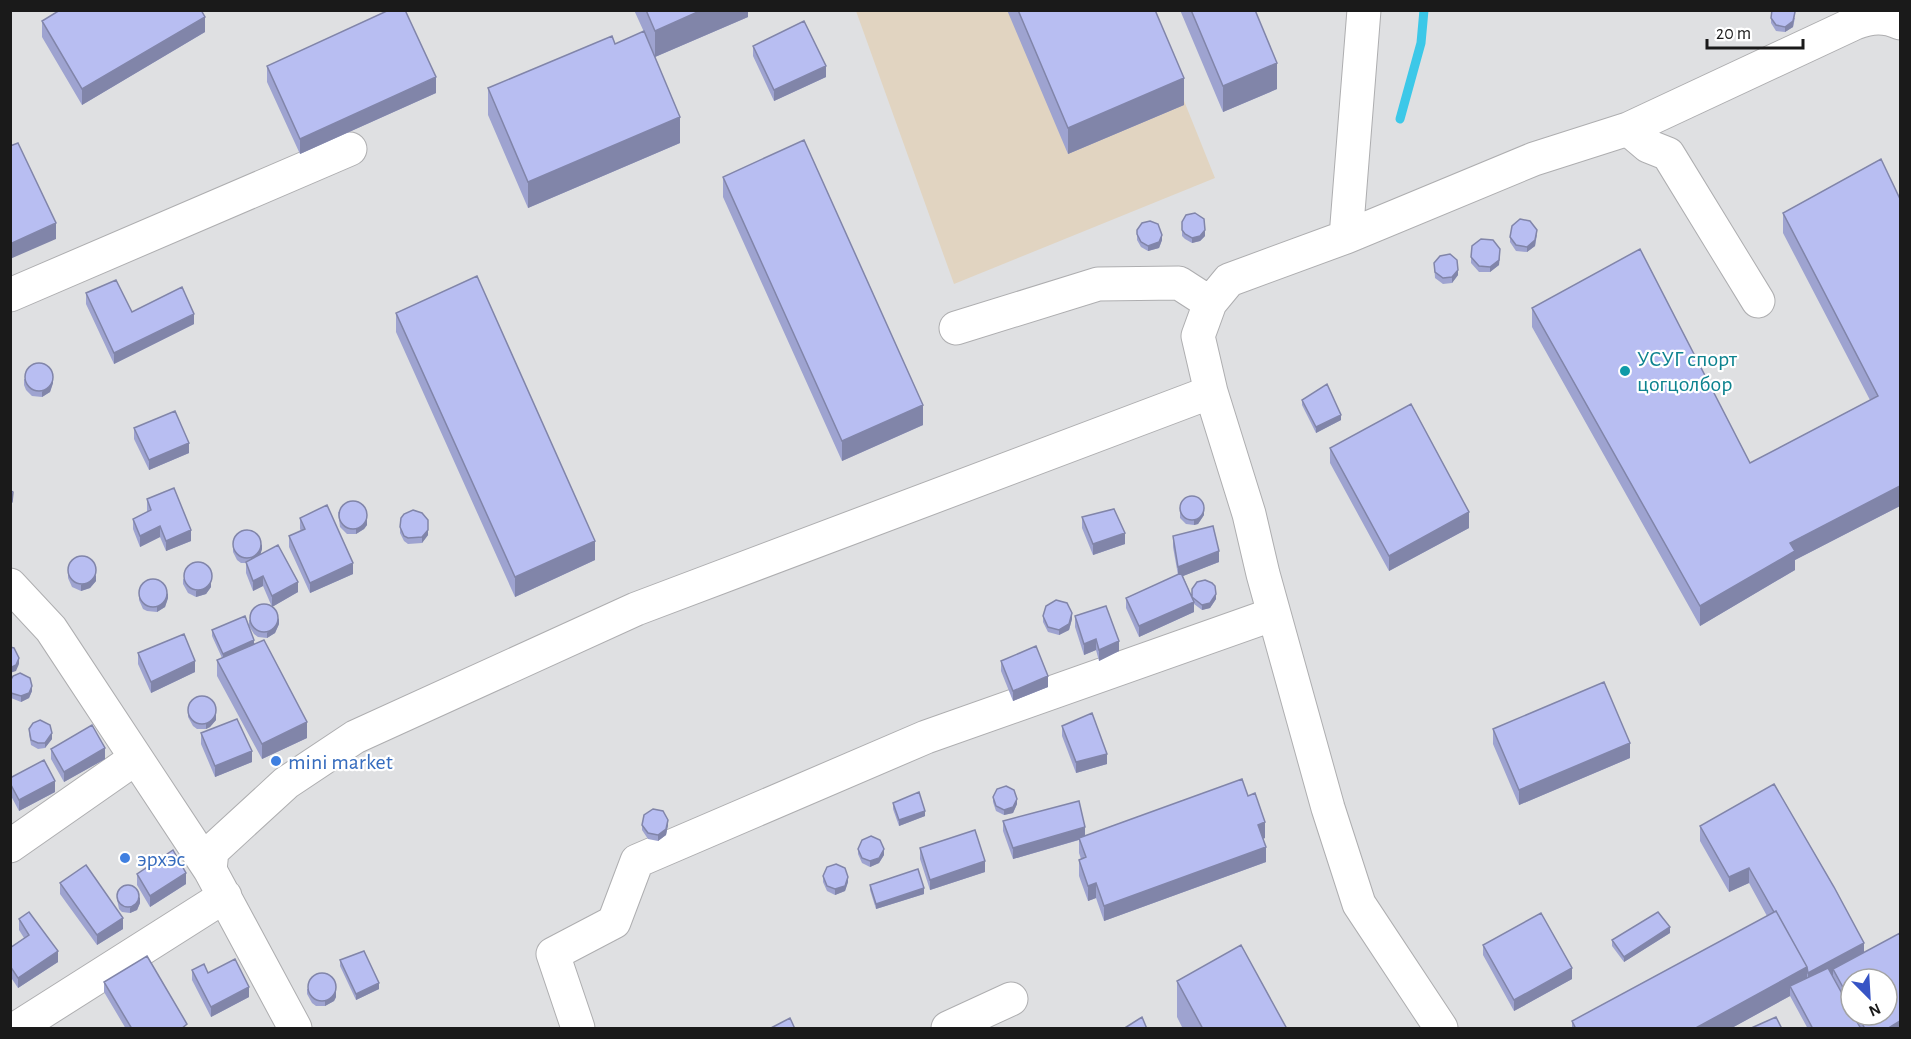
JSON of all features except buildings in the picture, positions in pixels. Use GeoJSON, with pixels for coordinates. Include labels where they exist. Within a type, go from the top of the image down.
{"type":"FeatureCollection","features":[{"type":"Feature","properties":{"kind":"street"},"geometry":{"type":"LineString","coordinates":[[1346,237],[1364,10]]}},
{"type":"Feature","properties":{"kind":"street"},"geometry":{"type":"LineString","coordinates":[[1441,1029],[1359,904],[1328,808],[1274,614],[1249,514],[1211,392],[1198,336],[1210,303],[1230,280],[1346,237],[1534,159],[1628,129],[1865,19],[1882,17],[1900,23]]}},
{"type":"Feature","properties":{"kind":"street"},"geometry":{"type":"LineString","coordinates":[[1628,129],[1648,146],[1668,154],[1758,301]]}},
{"type":"Feature","properties":{"kind":"street"},"geometry":{"type":"LineString","coordinates":[[10,296],[350,149]]}},
{"type":"Feature","properties":{"kind":"street"},"geometry":{"type":"LineString","coordinates":[[956,328],[1098,284],[1179,283],[1210,303]]}},
{"type":"Feature","properties":{"kind":"street"},"geometry":{"type":"LineString","coordinates":[[218,883],[212,851],[286,783],[355,737],[636,609],[1211,392]]}},
{"type":"Feature","properties":{"kind":"street"},"geometry":{"type":"LineString","coordinates":[[10,585],[51,629],[218,883],[295,1029]]}},
{"type":"Feature","properties":{"kind":"street"},"geometry":{"type":"LineString","coordinates":[[578,1029],[553,954],[614,922],[637,861],[926,737],[1274,614]]}},
{"type":"Feature","properties":{"kind":"street"},"geometry":{"type":"LineString","coordinates":[[10,846],[136,758]]}},
{"type":"Feature","properties":{"kind":"street"},"geometry":{"type":"LineString","coordinates":[[17,1029],[218,883]]}},
{"type":"Feature","properties":{"kind":"street"},"geometry":{"type":"LineString","coordinates":[[948,1029],[1011,999]]}},
{"type":"Feature","properties":{"kind":"shaded area"},"geometry":{"type":"Polygon","coordinates":[[[856,11],[1148,11],[1215,178],[954,284],[856,11]]]}},
{"type":"Feature","properties":{"kind":"waterway"},"geometry":{"type":"LineString","coordinates":[[1400,119],[1421,43],[1424,10]]}},
{"type":"Feature","properties":{"kind":"place","name":"УСУГ спорт цогцолбор"},"geometry":{"type":"Point","coordinates":[1625,371]}},
{"type":"Feature","properties":{"kind":"place","name":"mini market"},"geometry":{"type":"Point","coordinates":[276,761]}},
{"type":"Feature","properties":{"kind":"place","name":"эрхэс"},"geometry":{"type":"Point","coordinates":[125,858]}}]}
